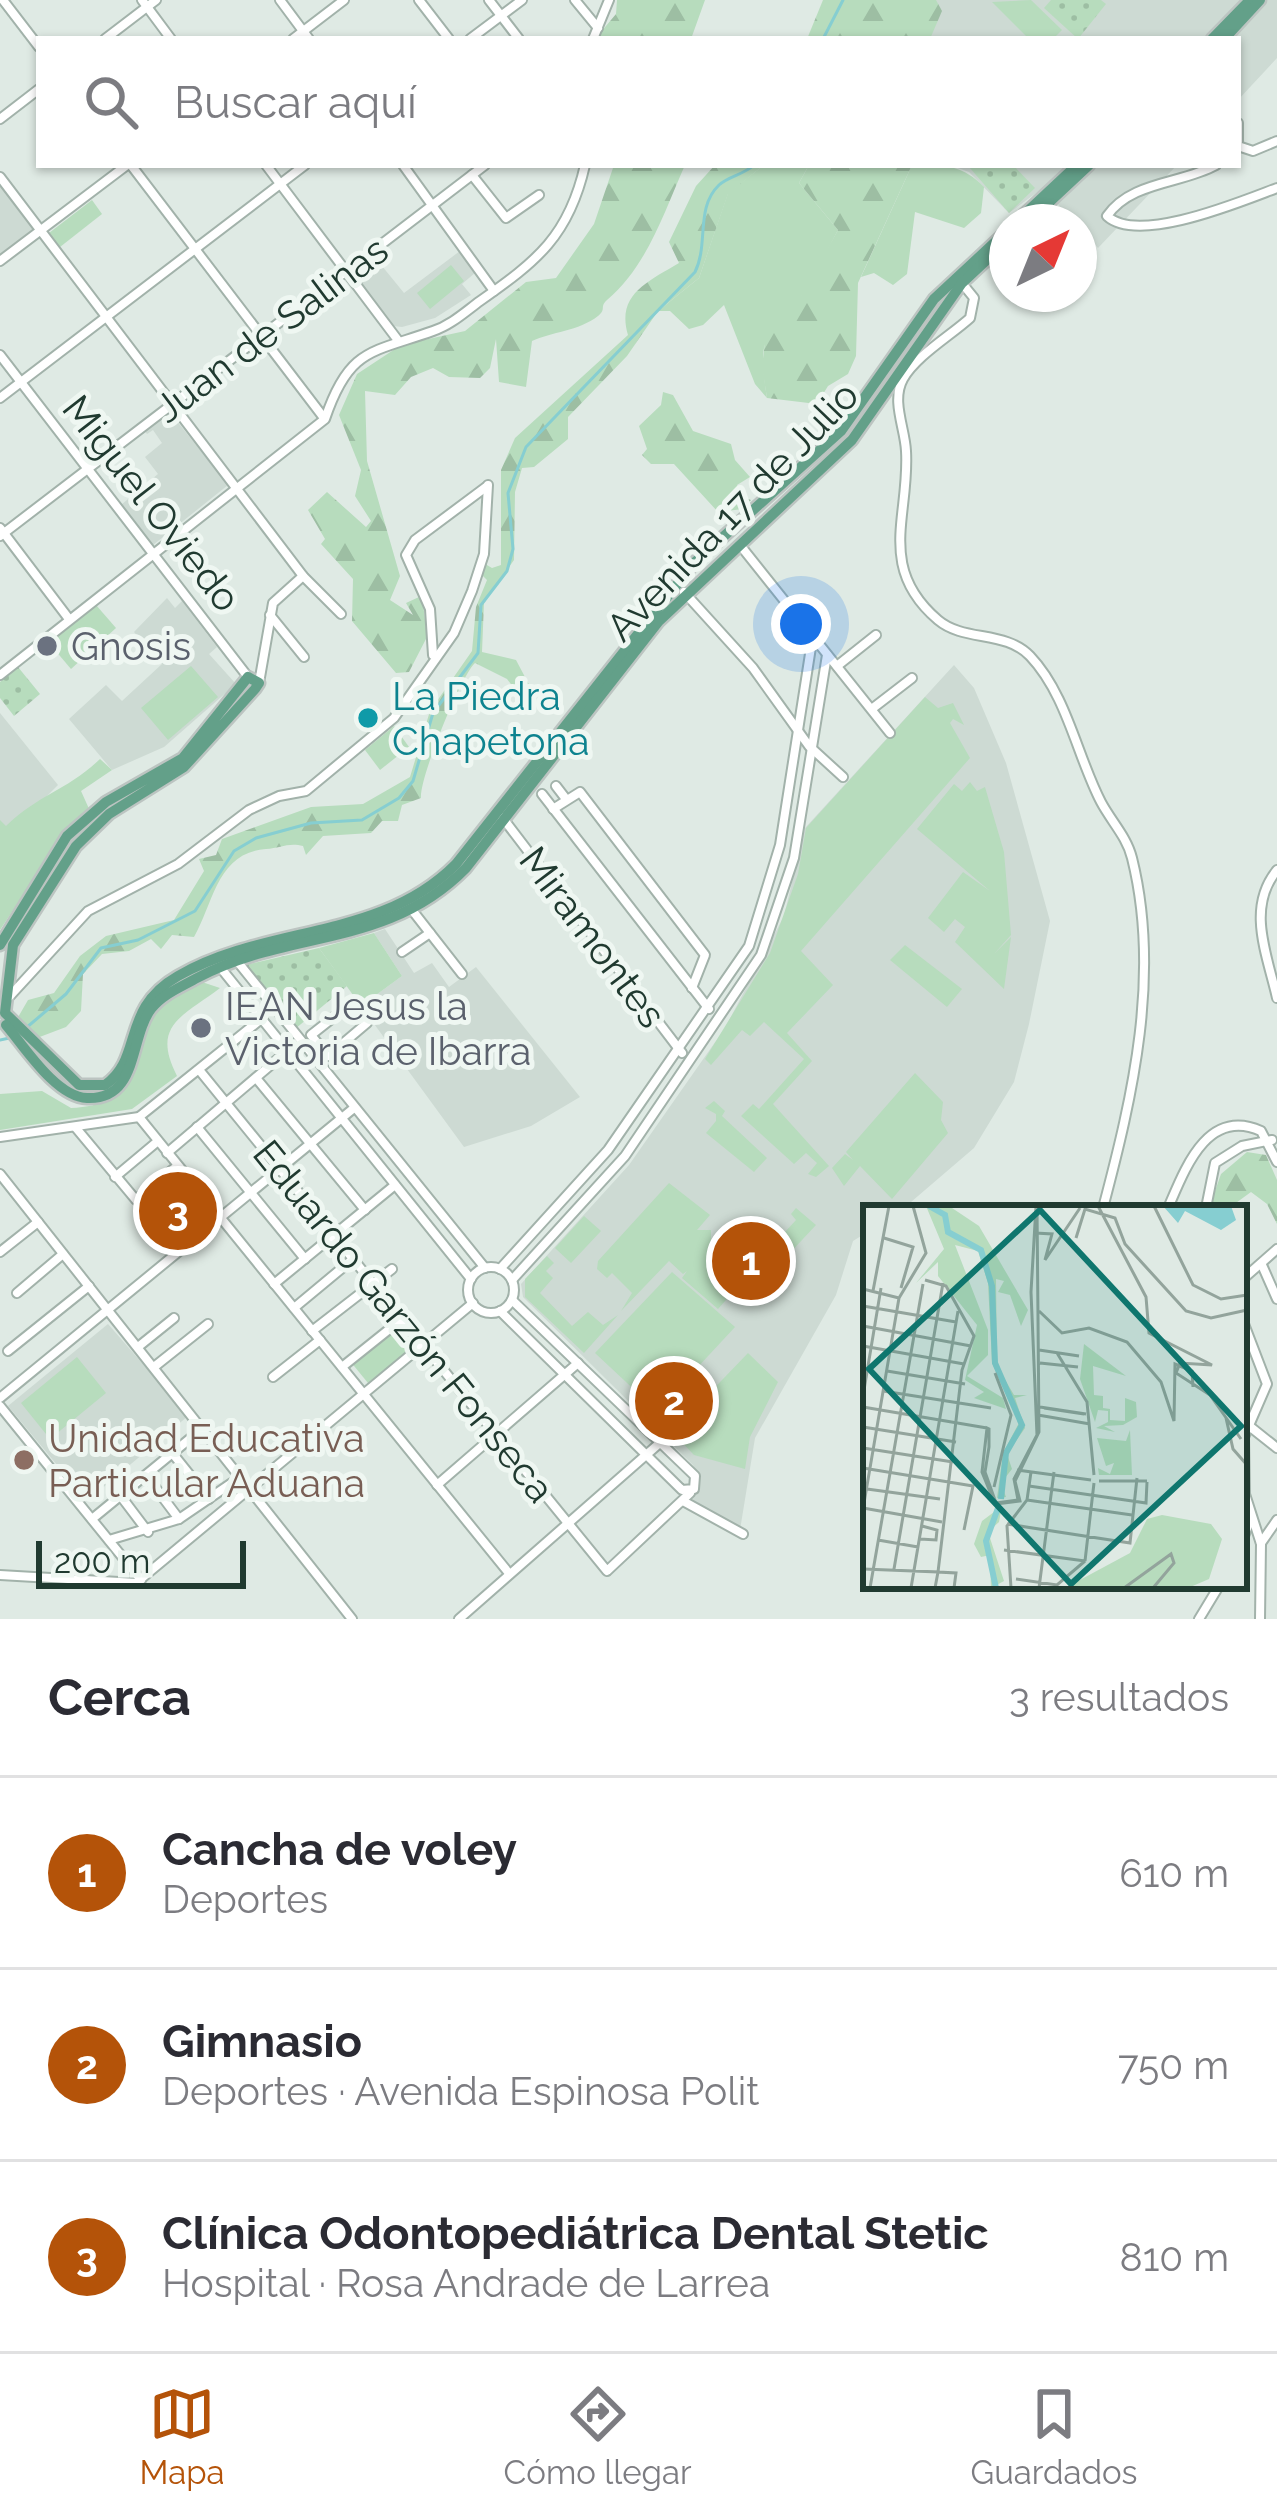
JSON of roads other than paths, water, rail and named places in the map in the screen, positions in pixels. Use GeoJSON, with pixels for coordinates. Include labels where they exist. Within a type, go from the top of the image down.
{"type":"FeatureCollection","features":[{"type":"Feature","properties":{"kind":"main road"},"geometry":{"type":"LineString","coordinates":[[1216,36],[1250,0]]}},
{"type":"Feature","properties":{"kind":"main road"},"geometry":{"type":"LineString","coordinates":[[1227,36],[1260,0]]}},
{"type":"Feature","properties":{"kind":"main road"},"geometry":{"type":"LineString","coordinates":[[1035,204],[1074,168]]}},
{"type":"Feature","properties":{"kind":"main road"},"geometry":{"type":"LineString","coordinates":[[1047,204],[1086,168]]}},
{"type":"Feature","properties":{"kind":"main road","name":"Avenida 17 de Julio"},"geometry":{"type":"LineString","coordinates":[[4,1006],[26,1041],[79,1085],[104,1085],[122,1069],[144,1003],[216,962],[361,921],[412,901],[456,863],[500,814],[659,621],[852,440],[959,280],[989,249]]}},
{"type":"Feature","properties":{"kind":"main road","name":"Avenida 17 de Julio"},"geometry":{"type":"LineString","coordinates":[[234,956],[366,930],[412,910],[466,868],[500,814],[676,583],[712,544],[841,431],[934,299],[989,256]]}},
{"type":"Feature","properties":{"kind":"main road"},"geometry":{"type":"LineString","coordinates":[[0,945],[45,867],[76,827],[106,802],[176,763],[254,680]]}},
{"type":"Feature","properties":{"kind":"main road"},"geometry":{"type":"LineString","coordinates":[[4,1006],[13,945],[86,834],[184,767],[254,680]]}},
{"type":"Feature","properties":{"kind":"street"},"geometry":{"type":"LineString","coordinates":[[3,0],[36,42]]}},
{"type":"Feature","properties":{"kind":"street"},"geometry":{"type":"LineString","coordinates":[[280,0],[306,35],[344,0]]}},
{"type":"Feature","properties":{"kind":"street"},"geometry":{"type":"LineString","coordinates":[[419,0],[447,36]]}},
{"type":"Feature","properties":{"kind":"street"},"geometry":{"type":"LineString","coordinates":[[488,0],[517,36]]}},
{"type":"Feature","properties":{"kind":"street"},"geometry":{"type":"LineString","coordinates":[[474,36],[522,0]]}},
{"type":"Feature","properties":{"kind":"street"},"geometry":{"type":"LineString","coordinates":[[575,0],[598,28]]}},
{"type":"Feature","properties":{"kind":"street"},"geometry":{"type":"LineString","coordinates":[[594,36],[609,0]]}},
{"type":"Feature","properties":{"kind":"street"},"geometry":{"type":"LineString","coordinates":[[108,36],[148,2],[169,36]]}},
{"type":"Feature","properties":{"kind":"street"},"geometry":{"type":"LineString","coordinates":[[0,119],[36,91]]}},
{"type":"Feature","properties":{"kind":"street"},"geometry":{"type":"LineString","coordinates":[[1241,145],[1253,151],[1277,141]]}},
{"type":"Feature","properties":{"kind":"street"},"geometry":{"type":"LineString","coordinates":[[0,261],[125,168]]}},
{"type":"Feature","properties":{"kind":"street"},"geometry":{"type":"LineString","coordinates":[[131,168],[325,419]]}},
{"type":"Feature","properties":{"kind":"street"},"geometry":{"type":"LineString","coordinates":[[268,168],[397,339]]}},
{"type":"Feature","properties":{"kind":"street"},"geometry":{"type":"LineString","coordinates":[[0,398],[301,168]]}},
{"type":"Feature","properties":{"kind":"street"},"geometry":{"type":"LineString","coordinates":[[405,168],[494,291]]}},
{"type":"Feature","properties":{"kind":"street","name":"Juan de Salinas"},"geometry":{"type":"LineString","coordinates":[[1,533],[481,168]]}},
{"type":"Feature","properties":{"kind":"street"},"geometry":{"type":"LineString","coordinates":[[0,675],[325,419],[335,391],[360,359],[397,339],[452,322],[541,258],[560,232],[584,168]]}},
{"type":"Feature","properties":{"kind":"street"},"geometry":{"type":"LineString","coordinates":[[1210,168],[1190,179],[1139,192],[1107,216],[1122,225],[1198,218],[1277,188]]}},
{"type":"Feature","properties":{"kind":"street"},"geometry":{"type":"LineString","coordinates":[[472,175],[506,218],[539,195]]}},
{"type":"Feature","properties":{"kind":"street"},"geometry":{"type":"LineString","coordinates":[[0,177],[304,575],[341,614]]}},
{"type":"Feature","properties":{"kind":"street"},"geometry":{"type":"LineString","coordinates":[[959,280],[974,298],[970,318],[906,374],[898,393],[906,464],[897,544],[908,578],[942,623],[1014,644],[1033,659],[1076,734],[1100,802],[1132,858],[1146,998],[1120,1142],[1103,1205]]}},
{"type":"Feature","properties":{"kind":"street","name":"Miguel Oviedo"},"geometry":{"type":"LineString","coordinates":[[0,355],[254,680]]}},
{"type":"Feature","properties":{"kind":"street"},"geometry":{"type":"LineString","coordinates":[[4,1006],[88,911],[168,871],[249,810],[279,796],[306,791],[394,718],[433,656],[454,633],[484,554],[488,485],[415,540],[406,555],[430,609],[433,656]]}},
{"type":"Feature","properties":{"kind":"street"},"geometry":{"type":"LineString","coordinates":[[1,533],[69,619]]}},
{"type":"Feature","properties":{"kind":"street"},"geometry":{"type":"LineString","coordinates":[[739,544],[890,734]]}},
{"type":"Feature","properties":{"kind":"street"},"geometry":{"type":"LineString","coordinates":[[254,680],[269,613],[276,599],[304,575]]}},
{"type":"Feature","properties":{"kind":"street"},"geometry":{"type":"LineString","coordinates":[[676,583],[753,668],[809,746],[843,777]]}},
{"type":"Feature","properties":{"kind":"street"},"geometry":{"type":"LineString","coordinates":[[269,613],[304,657]]}},
{"type":"Feature","properties":{"kind":"street"},"geometry":{"type":"LineString","coordinates":[[837,666],[876,635]]}},
{"type":"Feature","properties":{"kind":"street"},"geometry":{"type":"LineString","coordinates":[[500,1269],[572,1192],[637,1110],[749,946],[767,901],[812,641]]}},
{"type":"Feature","properties":{"kind":"street"},"geometry":{"type":"LineString","coordinates":[[687,1497],[695,1476],[512,1300],[512,1280],[652,1120],[761,956],[794,858],[827,655]]}},
{"type":"Feature","properties":{"kind":"street"},"geometry":{"type":"LineString","coordinates":[[873,708],[912,678]]}},
{"type":"Feature","properties":{"kind":"street"},"geometry":{"type":"LineString","coordinates":[[556,786],[566,800]]}},
{"type":"Feature","properties":{"kind":"street"},"geometry":{"type":"LineString","coordinates":[[553,809],[580,792],[705,955],[692,988]]}},
{"type":"Feature","properties":{"kind":"street"},"geometry":{"type":"LineString","coordinates":[[542,794],[709,1009]]}},
{"type":"Feature","properties":{"kind":"street","name":"Miramontes"},"geometry":{"type":"LineString","coordinates":[[500,814],[688,1065]]}},
{"type":"Feature","properties":{"kind":"street"},"geometry":{"type":"LineString","coordinates":[[1277,870],[1258,904],[1277,998]]}},
{"type":"Feature","properties":{"kind":"street"},"geometry":{"type":"LineString","coordinates":[[412,910],[462,974]]}},
{"type":"Feature","properties":{"kind":"street"},"geometry":{"type":"LineString","coordinates":[[402,952],[430,933]]}},
{"type":"Feature","properties":{"kind":"street"},"geometry":{"type":"LineString","coordinates":[[234,956],[315,1050],[354,1108],[484,1268]]}},
{"type":"Feature","properties":{"kind":"street"},"geometry":{"type":"LineString","coordinates":[[216,962],[471,1279],[473,1304]]}},
{"type":"Feature","properties":{"kind":"street"},"geometry":{"type":"LineString","coordinates":[[355,1003],[365,1025],[332,1055],[315,1050],[312,1033],[355,1003]]}},
{"type":"Feature","properties":{"kind":"street"},"geometry":{"type":"LineString","coordinates":[[0,1137],[139,1117],[260,1020]]}},
{"type":"Feature","properties":{"kind":"street"},"geometry":{"type":"LineString","coordinates":[[167,1153],[286,1052]]}},
{"type":"Feature","properties":{"kind":"street","name":"Eduardo Garzón Fonseca"},"geometry":{"type":"LineString","coordinates":[[200,1071],[607,1571],[687,1497]]}},
{"type":"Feature","properties":{"kind":"street"},"geometry":{"type":"LineString","coordinates":[[256,1078],[365,1210]]}},
{"type":"Feature","properties":{"kind":"street"},"geometry":{"type":"LineString","coordinates":[[141,1580],[0,1402],[354,1108]]}},
{"type":"Feature","properties":{"kind":"street"},"geometry":{"type":"LineString","coordinates":[[637,1110],[652,1120]]}},
{"type":"Feature","properties":{"kind":"street"},"geometry":{"type":"LineString","coordinates":[[139,1117],[508,1572]]}},
{"type":"Feature","properties":{"kind":"street"},"geometry":{"type":"LineString","coordinates":[[1170,1205],[1205,1138],[1243,1125],[1273,1142],[1277,1162]]}},
{"type":"Feature","properties":{"kind":"street"},"geometry":{"type":"LineString","coordinates":[[197,1127],[305,1259]]}},
{"type":"Feature","properties":{"kind":"street"},"geometry":{"type":"LineString","coordinates":[[76,1128],[136,1200],[177,1166]]}},
{"type":"Feature","properties":{"kind":"street"},"geometry":{"type":"LineString","coordinates":[[115,1177],[158,1142]]}},
{"type":"Feature","properties":{"kind":"street"},"geometry":{"type":"LineString","coordinates":[[1207,1205],[1215,1163],[1226,1153],[1273,1142]]}},
{"type":"Feature","properties":{"kind":"street"},"geometry":{"type":"LineString","coordinates":[[0,1174],[352,1619]]}},
{"type":"Feature","properties":{"kind":"street"},"geometry":{"type":"LineString","coordinates":[[274,1284],[395,1185]]}},
{"type":"Feature","properties":{"kind":"street"},"geometry":{"type":"LineString","coordinates":[[0,1199],[12,1189]]}},
{"type":"Feature","properties":{"kind":"street"},"geometry":{"type":"LineString","coordinates":[[572,1192],[584,1203]]}},
{"type":"Feature","properties":{"kind":"street"},"geometry":{"type":"LineString","coordinates":[[0,1252],[38,1222]]}},
{"type":"Feature","properties":{"kind":"street"},"geometry":{"type":"LineString","coordinates":[[1247,1276],[1277,1249]]}},
{"type":"Feature","properties":{"kind":"street"},"geometry":{"type":"LineString","coordinates":[[17,1293],[63,1254]]}},
{"type":"Feature","properties":{"kind":"street"},"geometry":{"type":"LineString","coordinates":[[294,1309],[353,1259]]}},
{"type":"Feature","properties":{"kind":"street"},"geometry":{"type":"LineString","coordinates":[[1262,1265],[1277,1299]]}},
{"type":"Feature","properties":{"kind":"street"},"geometry":{"type":"LineString","coordinates":[[471,1279],[484,1268],[500,1269],[512,1280]]}},
{"type":"Feature","properties":{"kind":"street"},"geometry":{"type":"LineString","coordinates":[[312,1331],[392,1269]]}},
{"type":"Feature","properties":{"kind":"street"},"geometry":{"type":"LineString","coordinates":[[8,1351],[89,1286]]}},
{"type":"Feature","properties":{"kind":"street"},"geometry":{"type":"LineString","coordinates":[[473,1304],[487,1312],[500,1311],[512,1300]]}},
{"type":"Feature","properties":{"kind":"street"},"geometry":{"type":"LineString","coordinates":[[0,1575],[132,1584],[141,1580],[473,1304]]}},
{"type":"Feature","properties":{"kind":"street"},"geometry":{"type":"LineString","coordinates":[[500,1311],[650,1454],[687,1497],[743,1534]]}},
{"type":"Feature","properties":{"kind":"street"},"geometry":{"type":"LineString","coordinates":[[138,1348],[174,1318]]}},
{"type":"Feature","properties":{"kind":"street"},"geometry":{"type":"LineString","coordinates":[[342,1367],[402,1319]]}},
{"type":"Feature","properties":{"kind":"street"},"geometry":{"type":"LineString","coordinates":[[154,1367],[208,1324]]}},
{"type":"Feature","properties":{"kind":"street"},"geometry":{"type":"LineString","coordinates":[[1247,1332],[1268,1384],[1247,1424],[1277,1448]]}},
{"type":"Feature","properties":{"kind":"street"},"geometry":{"type":"LineString","coordinates":[[273,1377],[320,1340]]}},
{"type":"Feature","properties":{"kind":"street"},"geometry":{"type":"LineString","coordinates":[[437,1485],[578,1363]]}},
{"type":"Feature","properties":{"kind":"street"},"geometry":{"type":"LineString","coordinates":[[92,1519],[203,1428]]}},
{"type":"Feature","properties":{"kind":"street"},"geometry":{"type":"LineString","coordinates":[[460,1619],[508,1572],[662,1442]]}},
{"type":"Feature","properties":{"kind":"street"},"geometry":{"type":"LineString","coordinates":[[173,1454],[209,1498]]}},
{"type":"Feature","properties":{"kind":"street"},"geometry":{"type":"LineString","coordinates":[[146,1475],[179,1519]]}},
{"type":"Feature","properties":{"kind":"street"},"geometry":{"type":"LineString","coordinates":[[109,1540],[179,1519],[242,1476]]}},
{"type":"Feature","properties":{"kind":"street"},"geometry":{"type":"LineString","coordinates":[[120,1496],[148,1532]]}},
{"type":"Feature","properties":{"kind":"street"},"geometry":{"type":"LineString","coordinates":[[1247,1500],[1261,1544],[1260,1619]]}},
{"type":"Feature","properties":{"kind":"street"},"geometry":{"type":"LineString","coordinates":[[1247,1528],[1252,1516]]}},
{"type":"Feature","properties":{"kind":"street"},"geometry":{"type":"LineString","coordinates":[[1261,1544],[1277,1520]]}},
{"type":"Feature","properties":{"kind":"street"},"geometry":{"type":"LineString","coordinates":[[1199,1619],[1218,1589]]}},
{"type":"Feature","properties":{"kind":"waterway"},"geometry":{"type":"LineString","coordinates":[[825,36],[843,0]]}},
{"type":"Feature","properties":{"kind":"waterway"},"geometry":{"type":"LineString","coordinates":[[26,1028],[66,994],[101,948],[138,940],[195,911],[234,851],[256,838],[311,823],[362,820],[399,798],[413,781],[433,713],[478,653],[481,605],[507,571],[513,549],[508,493],[526,447],[695,272],[712,194],[750,168]]}},
{"type":"Feature","properties":{"kind":"waterway"},"geometry":{"type":"LineString","coordinates":[[0,1040],[14,1037]]}},
{"type":"Feature","properties":{"kind":"place","name":"Gnosis"},"geometry":{"type":"Point","coordinates":[47,646]}},
{"type":"Feature","properties":{"kind":"place","name":"La Piedra Chapetona"},"geometry":{"type":"Point","coordinates":[368,718]}},
{"type":"Feature","properties":{"kind":"place","name":"IEAN Jesus la Victoria de Ibarra"},"geometry":{"type":"Point","coordinates":[201,1028]}},
{"type":"Feature","properties":{"kind":"place","name":"Clínica Odontopediátrica Dental Stetic"},"geometry":{"type":"Point","coordinates":[178,1211]}},
{"type":"Feature","properties":{"kind":"place","name":"Cancha de voley"},"geometry":{"type":"Point","coordinates":[751,1261]}},
{"type":"Feature","properties":{"kind":"place","name":"Gimnasio"},"geometry":{"type":"Point","coordinates":[674,1401]}},
{"type":"Feature","properties":{"kind":"place","name":"Unidad Educativa Particular Aduana"},"geometry":{"type":"Point","coordinates":[24,1460]}}]}
